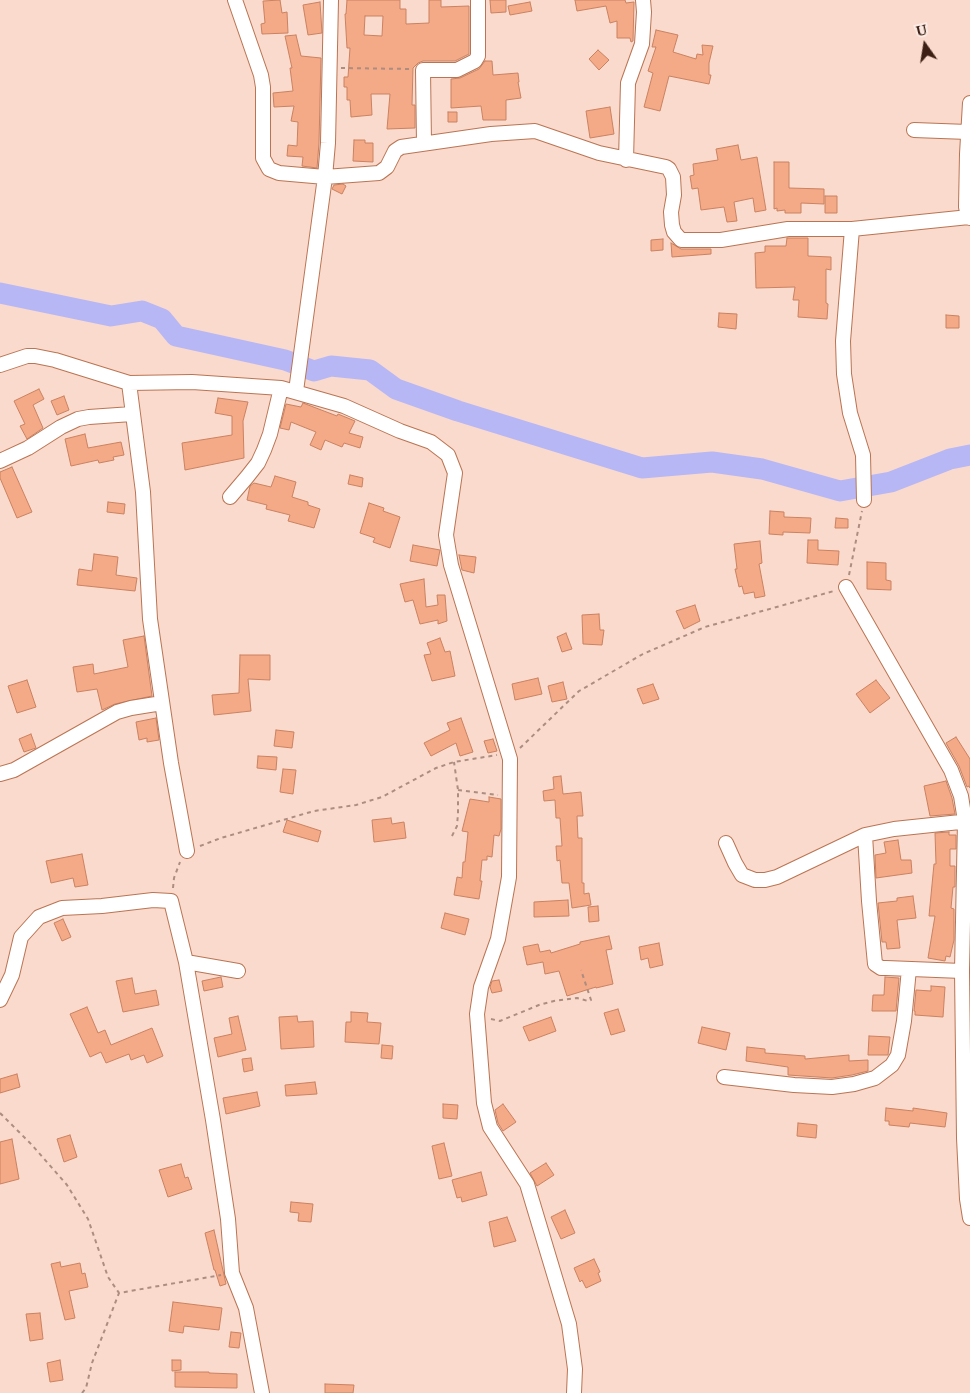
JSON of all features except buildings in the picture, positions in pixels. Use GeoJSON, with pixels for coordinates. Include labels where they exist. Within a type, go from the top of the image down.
{"type":"FeatureCollection","features":[{"type":"Feature","properties":{"kind":"street"},"geometry":{"type":"LineString","coordinates":[[235,0],[261,75],[263,87],[263,158],[269,169],[280,173],[325,177],[379,172],[387,167],[395,150],[401,147],[491,134],[535,131],[598,154],[669,169],[673,177],[672,225],[674,232],[680,240],[721,240],[788,229],[852,229],[969,218],[966,207],[970,103]]}},
{"type":"Feature","properties":{"kind":"street"},"geometry":{"type":"LineString","coordinates":[[296,391],[325,177],[328,142],[331,0]]}},
{"type":"Feature","properties":{"kind":"street"},"geometry":{"type":"LineString","coordinates":[[424,144],[424,70],[457,70],[475,60],[478,56],[478,0]]}},
{"type":"Feature","properties":{"kind":"street"},"geometry":{"type":"LineString","coordinates":[[626,160],[628,83],[642,44],[643,0]]}},
{"type":"Feature","properties":{"kind":"street"},"geometry":{"type":"LineString","coordinates":[[914,130],[968,132]]}},
{"type":"Feature","properties":{"kind":"street"},"geometry":{"type":"LineString","coordinates":[[852,229],[843,341],[844,374],[850,413],[863,455],[864,500]]}},
{"type":"Feature","properties":{"kind":"street"},"geometry":{"type":"LineString","coordinates":[[0,365],[27,356],[35,356],[55,360],[129,383],[192,382],[280,388],[296,391],[344,406],[400,431],[431,442],[448,455],[455,473],[446,535],[451,565],[508,755],[509,877],[498,939],[481,988],[477,1014],[484,1103],[490,1127],[527,1184],[569,1324],[575,1369],[574,1393]]}},
{"type":"Feature","properties":{"kind":"street"},"geometry":{"type":"LineString","coordinates":[[129,383],[144,500],[150,620],[176,792],[187,850]]}},
{"type":"Feature","properties":{"kind":"street"},"geometry":{"type":"LineString","coordinates":[[230,496],[247,477],[264,450],[270,434],[280,388]]}},
{"type":"Feature","properties":{"kind":"street"},"geometry":{"type":"LineString","coordinates":[[0,461],[28,448],[61,427],[78,419],[89,416],[132,414]]}},
{"type":"Feature","properties":{"kind":"street"},"geometry":{"type":"LineString","coordinates":[[846,587],[957,780],[968,821],[962,971],[966,1076],[967,1199],[970,1218]]}},
{"type":"Feature","properties":{"kind":"street"},"geometry":{"type":"LineString","coordinates":[[0,774],[14,770],[116,712],[162,703]]}},
{"type":"Feature","properties":{"kind":"street"},"geometry":{"type":"LineString","coordinates":[[726,843],[734,863],[742,875],[755,880],[765,880],[777,877],[865,835],[968,821]]}},
{"type":"Feature","properties":{"kind":"street"},"geometry":{"type":"LineString","coordinates":[[865,835],[874,961],[877,966],[881,968],[962,971]]}},
{"type":"Feature","properties":{"kind":"street"},"geometry":{"type":"LineString","coordinates":[[0,1000],[12,975],[22,937],[39,917],[62,908],[102,906],[153,900],[171,901],[186,962],[222,1179],[228,1219],[232,1273],[246,1308],[262,1393]]}},
{"type":"Feature","properties":{"kind":"street"},"geometry":{"type":"LineString","coordinates":[[186,962],[238,971]]}},
{"type":"Feature","properties":{"kind":"street"},"geometry":{"type":"LineString","coordinates":[[724,1077],[825,1087],[854,1084],[875,1078],[884,1072],[898,1056],[904,1021],[909,969]]}},
{"type":"Feature","properties":{"kind":"path"},"geometry":{"type":"LineString","coordinates":[[330,68],[424,70]]}},
{"type":"Feature","properties":{"kind":"path"},"geometry":{"type":"LineString","coordinates":[[171,901],[178,864],[187,850],[295,816],[314,811],[356,805],[382,797],[425,773],[454,762],[508,755],[579,690],[643,654],[705,627],[846,587],[864,500]]}},
{"type":"Feature","properties":{"kind":"path"},"geometry":{"type":"LineString","coordinates":[[452,836],[457,826],[458,790],[454,762]]}},
{"type":"Feature","properties":{"kind":"path"},"geometry":{"type":"LineString","coordinates":[[458,790],[509,796]]}},
{"type":"Feature","properties":{"kind":"path"},"geometry":{"type":"LineString","coordinates":[[477,1014],[500,1021],[539,1005],[576,998],[590,1001],[591,998],[581,970]]}},
{"type":"Feature","properties":{"kind":"path"},"geometry":{"type":"LineString","coordinates":[[0,1113],[32,1145],[67,1185],[88,1218],[108,1277],[119,1293]]}},
{"type":"Feature","properties":{"kind":"path"},"geometry":{"type":"LineString","coordinates":[[119,1293],[232,1273]]}},
{"type":"Feature","properties":{"kind":"path"},"geometry":{"type":"LineString","coordinates":[[82,1393],[86,1388],[92,1363],[119,1293]]}},
{"type":"Feature","properties":{"kind":"waterway"},"geometry":{"type":"LineString","coordinates":[[0,293],[111,316],[142,311],[162,319],[176,336],[285,360],[314,371],[331,366],[370,370],[396,389],[458,411],[642,468],[712,462],[762,469],[840,491],[891,482],[950,459],[970,455]]}}]}
